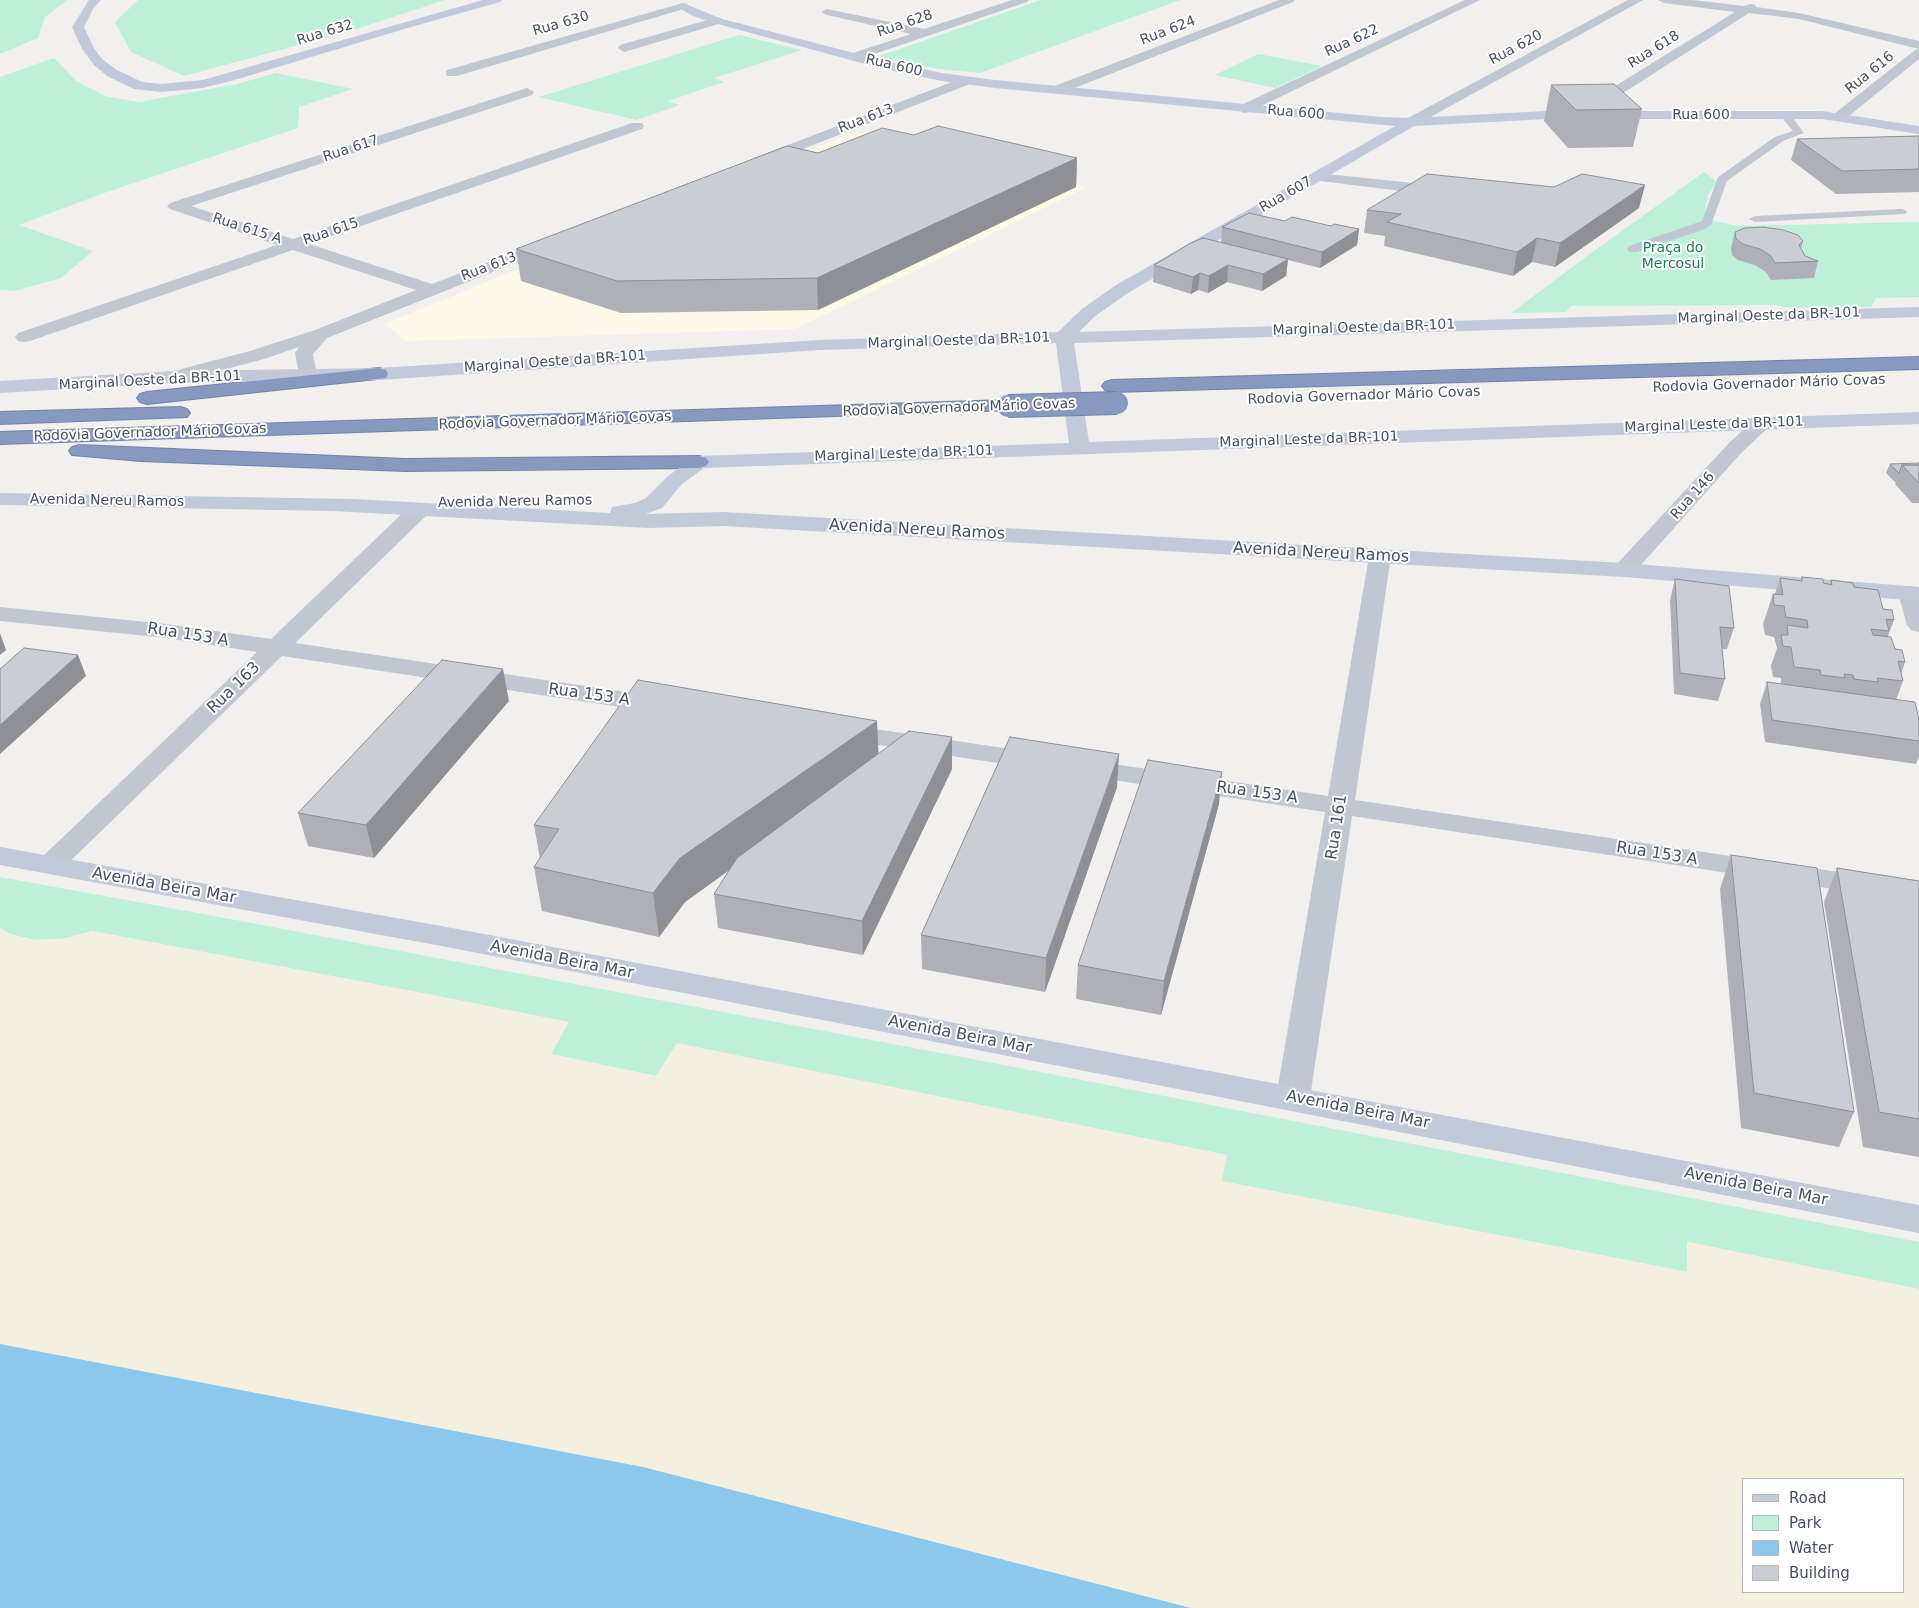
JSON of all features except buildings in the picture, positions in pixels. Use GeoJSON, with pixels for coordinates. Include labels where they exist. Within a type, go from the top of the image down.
{"type":"FeatureCollection","features":[{"type":"Feature","properties":{"kind":"highway","name":"Rodovia Governador Mário Covas"},"geometry":{"type":"LineString","coordinates":[[1114,395],[1919,363]]}},
{"type":"Feature","properties":{"kind":"highway"},"geometry":{"type":"LineString","coordinates":[[0,413],[379,374]]}},
{"type":"Feature","properties":{"kind":"highway","name":"Rodovia Governador Mário Covas"},"geometry":{"type":"LineString","coordinates":[[0,438],[1007,398],[1919,380]]}},
{"type":"Feature","properties":{"kind":"highway","name":"Rodovia Governador Mário Covas"},"geometry":{"type":"LineString","coordinates":[[478,404],[1007,398]]}},
{"type":"Feature","properties":{"kind":"highway","name":"Rodovia Governador Mário Covas"},"geometry":{"type":"LineString","coordinates":[[0,418],[199,412]]}},
{"type":"Feature","properties":{"kind":"highway"},"geometry":{"type":"LineString","coordinates":[[0,446],[142,455],[396,464],[699,462]]}},
{"type":"Feature","properties":{"kind":"main road","name":"Rua 632"},"geometry":{"type":"LineString","coordinates":[[95,0],[88,8],[78,27],[88,49],[98,62],[112,73],[140,86],[161,88],[203,84],[496,0]]}},
{"type":"Feature","properties":{"kind":"main road","name":"Rua 630"},"geometry":{"type":"LineString","coordinates":[[683,6],[700,2]]}},
{"type":"Feature","properties":{"kind":"main road","name":"Rua 600"},"geometry":{"type":"LineString","coordinates":[[683,6],[696,14],[718,21],[854,57],[916,72],[965,81],[1410,122],[1512,116],[1784,114],[1840,117],[1919,130]]}},
{"type":"Feature","properties":{"kind":"main road","name":"Rua 607"},"geometry":{"type":"LineString","coordinates":[[1064,337],[1088,313],[1104,301],[1410,122]]}},
{"type":"Feature","properties":{"kind":"main road","name":"Marginal Oeste da BR-101"},"geometry":{"type":"LineString","coordinates":[[0,387],[173,377],[379,374],[820,344],[1919,312]]}},
{"type":"Feature","properties":{"kind":"main road"},"geometry":{"type":"LineString","coordinates":[[1064,337],[1080,448]]}},
{"type":"Feature","properties":{"kind":"main road","name":"Marginal Leste da BR-101"},"geometry":{"type":"LineString","coordinates":[[699,462],[1919,418]]}},
{"type":"Feature","properties":{"kind":"main road"},"geometry":{"type":"LineString","coordinates":[[579,518],[640,509],[654,503],[675,480],[699,462]]}},
{"type":"Feature","properties":{"kind":"main road","name":"Avenida Nereu Ramos"},"geometry":{"type":"LineString","coordinates":[[0,499],[334,505],[580,501],[654,503],[723,519]]}},
{"type":"Feature","properties":{"kind":"main road","name":"Avenida Nereu Ramos"},"geometry":{"type":"LineString","coordinates":[[334,505],[418,511],[648,521],[723,519],[1624,570],[1915,594]]}},
{"type":"Feature","properties":{"kind":"main road","name":"Avenida Beira Mar"},"geometry":{"type":"LineString","coordinates":[[0,856],[452,938],[1919,1219]]}},
{"type":"Feature","properties":{"kind":"street","name":"Rua 628"},"geometry":{"type":"LineString","coordinates":[[854,57],[1023,0]]}},
{"type":"Feature","properties":{"kind":"street","name":"Rua 624"},"geometry":{"type":"LineString","coordinates":[[1057,90],[1289,0]]}},
{"type":"Feature","properties":{"kind":"street","name":"Rua 622"},"geometry":{"type":"LineString","coordinates":[[1244,108],[1474,0]]}},
{"type":"Feature","properties":{"kind":"street","name":"Rua 620"},"geometry":{"type":"LineString","coordinates":[[1410,122],[1636,0]]}},
{"type":"Feature","properties":{"kind":"street"},"geometry":{"type":"LineString","coordinates":[[1664,0],[1799,16],[1919,45]]}},
{"type":"Feature","properties":{"kind":"street","name":"Rua 618"},"geometry":{"type":"LineString","coordinates":[[1578,115],[1762,0]]}},
{"type":"Feature","properties":{"kind":"street","name":"Rua 630"},"geometry":{"type":"LineString","coordinates":[[452,72],[683,6]]}},
{"type":"Feature","properties":{"kind":"street"},"geometry":{"type":"LineString","coordinates":[[827,12],[924,33]]}},
{"type":"Feature","properties":{"kind":"street"},"geometry":{"type":"LineString","coordinates":[[624,48],[718,21]]}},
{"type":"Feature","properties":{"kind":"street","name":"Rua 616"},"geometry":{"type":"LineString","coordinates":[[1840,117],[1919,53]]}},
{"type":"Feature","properties":{"kind":"street","name":"Rua 613"},"geometry":{"type":"LineString","coordinates":[[744,167],[965,81]]}},
{"type":"Feature","properties":{"kind":"street","name":"Rua 617"},"geometry":{"type":"LineString","coordinates":[[175,206],[527,92]]}},
{"type":"Feature","properties":{"kind":"street","name":"Rua 615"},"geometry":{"type":"LineString","coordinates":[[24,337],[637,126]]}},
{"type":"Feature","properties":{"kind":"street"},"geometry":{"type":"LineString","coordinates":[[1317,177],[1456,192]]}},
{"type":"Feature","properties":{"kind":"street","name":"Rua 615 A"},"geometry":{"type":"LineString","coordinates":[[175,206],[432,290]]}},
{"type":"Feature","properties":{"kind":"street","name":"Rua 613"},"geometry":{"type":"LineString","coordinates":[[173,377],[257,355],[321,334],[570,236]]}},
{"type":"Feature","properties":{"kind":"street","name":"Rua 613"},"geometry":{"type":"LineString","coordinates":[[308,375],[304,353],[321,334]]}},
{"type":"Feature","properties":{"kind":"street","name":"Rua 146"},"geometry":{"type":"LineString","coordinates":[[1624,570],[1736,447],[1762,423]]}},
{"type":"Feature","properties":{"kind":"street","name":"Rua 163"},"geometry":{"type":"LineString","coordinates":[[50,865],[418,511]]}},
{"type":"Feature","properties":{"kind":"street","name":"Rua 161"},"geometry":{"type":"LineString","coordinates":[[1293,1098],[1380,556]]}},
{"type":"Feature","properties":{"kind":"street"},"geometry":{"type":"LineString","coordinates":[[1915,594],[1919,625]]}},
{"type":"Feature","properties":{"kind":"street","name":"Rua 153 A"},"geometry":{"type":"LineString","coordinates":[[0,614],[126,626],[680,708]]}},
{"type":"Feature","properties":{"kind":"street","name":"Rua 153 A"},"geometry":{"type":"LineString","coordinates":[[818,728],[1919,893]]}},
{"type":"Feature","properties":{"kind":"lane"},"geometry":{"type":"LineString","coordinates":[[1633,249],[1701,227],[1707,223],[1722,179],[1779,139],[1800,132],[1784,114]]}},
{"type":"Feature","properties":{"kind":"lane"},"geometry":{"type":"LineString","coordinates":[[1755,219],[1901,212]]}},
{"type":"Feature","properties":{"kind":"shaded area"},"geometry":{"type":"Polygon","coordinates":[[[854,132],[1087,187],[795,329],[407,341],[384,324],[854,132]]]}},
{"type":"Feature","properties":{"kind":"green space"},"geometry":{"type":"Polygon","coordinates":[[[0,0],[67,0],[45,17],[38,38],[0,54],[0,0]]]}},
{"type":"Feature","properties":{"kind":"green space"},"geometry":{"type":"Polygon","coordinates":[[[138,0],[445,0],[347,32],[184,76],[131,52],[115,22],[138,0]]]}},
{"type":"Feature","properties":{"kind":"green space"},"geometry":{"type":"Polygon","coordinates":[[[1041,0],[1180,0],[980,73],[939,69],[877,57],[1041,0]]]}},
{"type":"Feature","properties":{"kind":"green space"},"geometry":{"type":"Polygon","coordinates":[[[739,35],[802,50],[714,78],[724,82],[668,101],[680,105],[636,120],[539,97],[739,35]]]}},
{"type":"Feature","properties":{"kind":"green space"},"geometry":{"type":"Polygon","coordinates":[[[1258,54],[1322,66],[1275,88],[1215,75],[1258,54]]]}},
{"type":"Feature","properties":{"kind":"green space"},"geometry":{"type":"Polygon","coordinates":[[[54,58],[76,81],[108,97],[139,102],[237,84],[276,73],[353,89],[299,107],[298,128],[101,194],[19,225],[93,251],[61,278],[14,291],[0,290],[0,77],[54,58]]]}},
{"type":"Feature","properties":{"kind":"green space","name":"Praça do Mercosul"},"geometry":{"type":"Polygon","coordinates":[[[1704,172],[1717,182],[1708,195],[1705,209],[1709,220],[1738,226],[1919,222],[1919,297],[1876,298],[1871,307],[1789,308],[1774,305],[1571,306],[1566,312],[1511,313],[1704,172]]]}},
{"type":"Feature","properties":{"kind":"green space"},"geometry":{"type":"Polygon","coordinates":[[[0,877],[1004,1065],[1919,1242],[1919,1289],[1688,1242],[1688,1272],[1221,1181],[1227,1155],[677,1044],[656,1076],[551,1054],[568,1022],[92,931],[62,939],[34,940],[10,934],[0,928],[0,877]]]}},
{"type":"Feature","properties":{"kind":"sand"},"geometry":{"type":"Polygon","coordinates":[[[0,928],[10,934],[34,940],[62,939],[92,931],[569,1022],[551,1054],[656,1076],[677,1043],[1227,1155],[1222,1181],[1687,1272],[1687,1242],[1919,1289],[1919,1608],[1191,1608],[643,1467],[0,1344],[0,928]]]}},
{"type":"Feature","properties":{"kind":"water"},"geometry":{"type":"Polygon","coordinates":[[[0,1344],[643,1467],[1191,1608],[0,1608],[0,1344]]]}}]}
